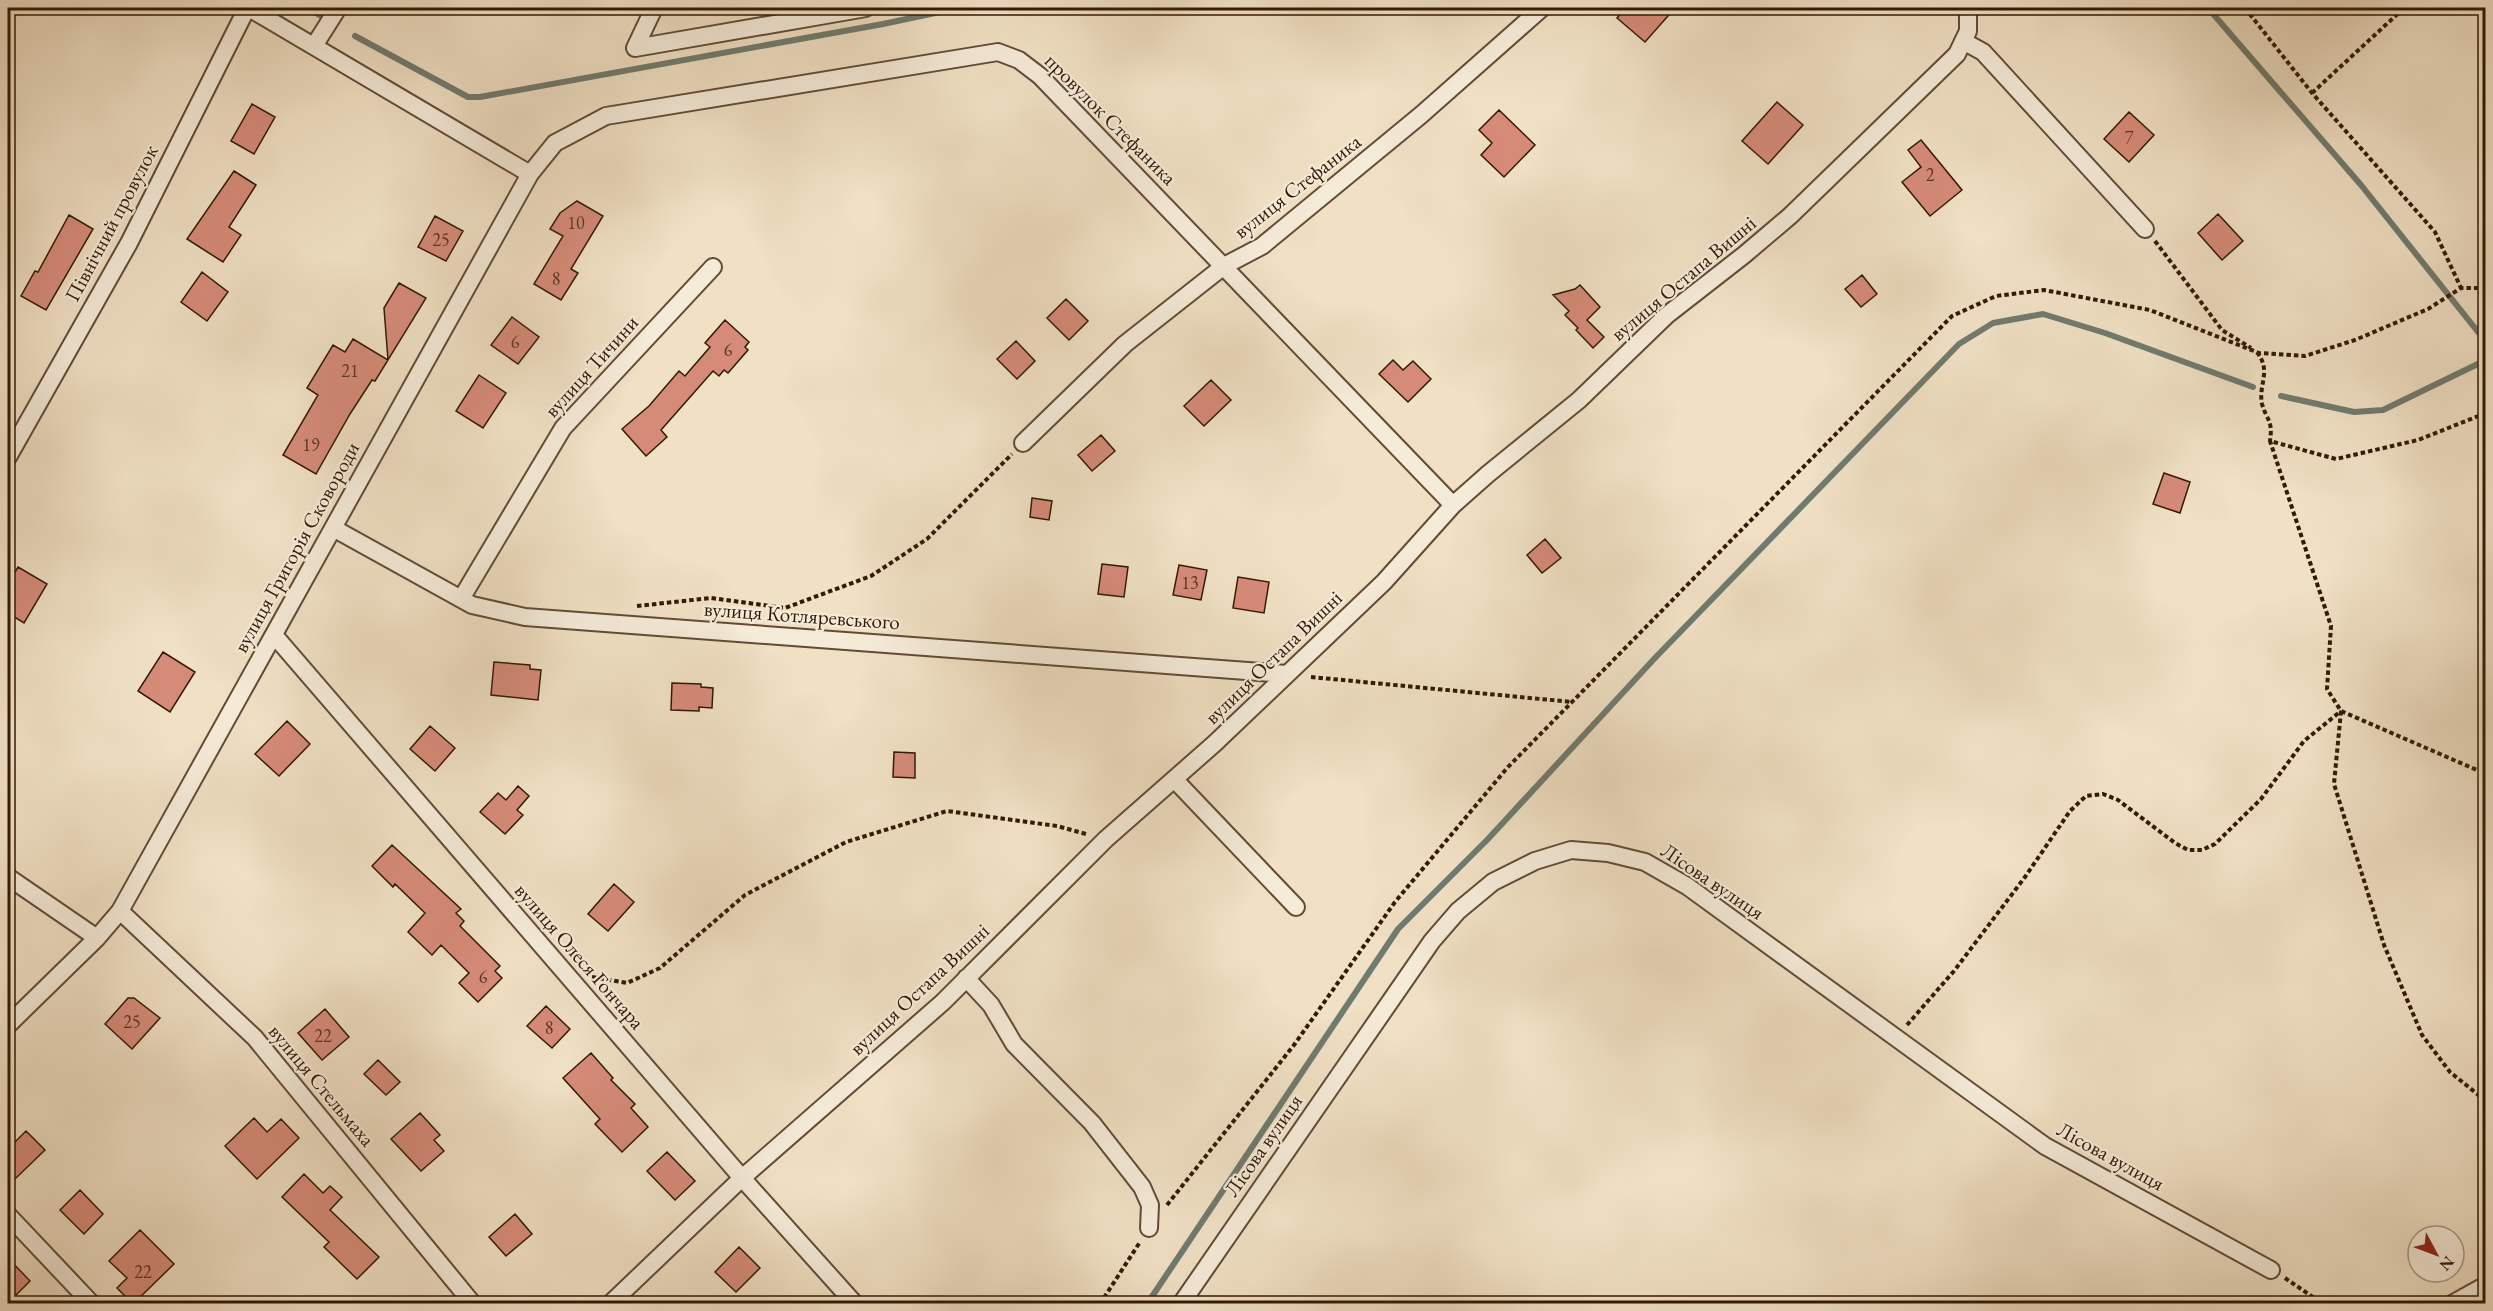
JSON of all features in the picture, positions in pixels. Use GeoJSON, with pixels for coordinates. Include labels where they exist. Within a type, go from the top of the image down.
{"type":"FeatureCollection","features":[{"type":"Feature","properties":{"kind":"street"},"geometry":{"type":"LineString","coordinates":[[248,8],[530,174]]}},
{"type":"Feature","properties":{"kind":"street","name":"Північний провулок"},"geometry":{"type":"LineString","coordinates":[[8,457],[129,243],[248,8]]}},
{"type":"Feature","properties":{"kind":"street"},"geometry":{"type":"LineString","coordinates":[[314,46],[338,8]]}},
{"type":"Feature","properties":{"kind":"street"},"geometry":{"type":"LineString","coordinates":[[654,8],[635,48],[862,9]]}},
{"type":"Feature","properties":{"kind":"street","name":"вулиця Стефаника"},"geometry":{"type":"LineString","coordinates":[[1023,443],[1125,344],[1224,266],[1262,246],[1421,115],[1542,8]]}},
{"type":"Feature","properties":{"kind":"street"},"geometry":{"type":"LineString","coordinates":[[1968,8],[1968,31],[1963,41],[1983,52],[2145,229]]}},
{"type":"Feature","properties":{"kind":"street","name":"вулиця Остапа Вишні"},"geometry":{"type":"LineString","coordinates":[[610,1304],[742,1178],[943,1002],[1106,839],[1174,779],[1384,582],[1454,505],[1488,474],[1579,400],[1667,315],[1790,216],[1957,54],[1963,41]]}},
{"type":"Feature","properties":{"kind":"street","name":"провулок Стефаника"},"geometry":{"type":"LineString","coordinates":[[530,174],[555,143],[606,116],[998,52],[1019,60],[1040,76],[1454,505]]}},
{"type":"Feature","properties":{"kind":"street","name":"вулиця Григорія Сковороди"},"geometry":{"type":"LineString","coordinates":[[8,1025],[97,938],[120,911],[530,174]]}},
{"type":"Feature","properties":{"kind":"street","name":"вулиця Тичини"},"geometry":{"type":"LineString","coordinates":[[461,599],[563,428],[713,267]]}},
{"type":"Feature","properties":{"kind":"street","name":"вулиця Котляревського"},"geometry":{"type":"LineString","coordinates":[[333,528],[472,605],[525,616],[1287,674]]}},
{"type":"Feature","properties":{"kind":"street","name":"вулиця Олеся Гончара"},"geometry":{"type":"LineString","coordinates":[[274,635],[742,1178],[855,1304]]}},
{"type":"Feature","properties":{"kind":"street"},"geometry":{"type":"LineString","coordinates":[[1174,779],[1296,907]]}},
{"type":"Feature","properties":{"kind":"street","name":"Лісова вулиця"},"geometry":{"type":"LineString","coordinates":[[1181,1304],[1432,941],[1458,911],[1493,882],[1535,861],[1571,850],[1608,853],[1645,862],[1686,886],[2045,1146],[2271,1270]]}},
{"type":"Feature","properties":{"kind":"street"},"geometry":{"type":"LineString","coordinates":[[8,877],[97,938]]}},
{"type":"Feature","properties":{"kind":"street","name":"вулиця Стельмаха"},"geometry":{"type":"LineString","coordinates":[[120,911],[255,1038],[473,1304]]}},
{"type":"Feature","properties":{"kind":"street"},"geometry":{"type":"LineString","coordinates":[[966,978],[991,1005],[1014,1044],[1092,1124],[1142,1187],[1150,1205],[1149,1228]]}},
{"type":"Feature","properties":{"kind":"street"},"geometry":{"type":"LineString","coordinates":[[8,1215],[92,1304]]}},
{"type":"Feature","properties":{"kind":"street"},"geometry":{"type":"LineString","coordinates":[[2452,1304],[2486,1285]]}},
{"type":"Feature","properties":{"kind":"path"},"geometry":{"type":"LineString","coordinates":[[2245,8],[2312,93],[2435,232],[2462,288]]}},
{"type":"Feature","properties":{"kind":"path"},"geometry":{"type":"LineString","coordinates":[[2312,93],[2404,8]]}},
{"type":"Feature","properties":{"kind":"path"},"geometry":{"type":"LineString","coordinates":[[2145,229],[2222,330],[2259,353],[2266,367],[2262,402],[2272,426],[2270,441],[2331,626],[2327,690],[2341,711],[2486,774]]}},
{"type":"Feature","properties":{"kind":"path"},"geometry":{"type":"LineString","coordinates":[[1100,1304],[1149,1228],[1294,1045],[1395,902],[1508,767],[1952,316],[1995,296],[2044,290],[2150,310],[2259,353],[2305,356],[2355,340],[2428,309],[2462,288],[2486,288]]}},
{"type":"Feature","properties":{"kind":"path"},"geometry":{"type":"LineString","coordinates":[[2270,441],[2336,459],[2418,440],[2486,412]]}},
{"type":"Feature","properties":{"kind":"path"},"geometry":{"type":"LineString","coordinates":[[629,607],[711,598],[784,608],[871,576],[927,539],[1023,443]]}},
{"type":"Feature","properties":{"kind":"path"},"geometry":{"type":"LineString","coordinates":[[1287,674],[1573,702]]}},
{"type":"Feature","properties":{"kind":"path"},"geometry":{"type":"LineString","coordinates":[[1896,1038],[1954,971],[2025,877],[2070,811],[2086,796],[2103,794],[2118,800],[2175,843],[2187,850],[2202,850],[2215,844],[2261,799],[2304,741],[2341,711]]}},
{"type":"Feature","properties":{"kind":"path"},"geometry":{"type":"LineString","coordinates":[[2341,711],[2334,784],[2384,945],[2422,1035],[2450,1072],[2486,1101]]}},
{"type":"Feature","properties":{"kind":"path"},"geometry":{"type":"LineString","coordinates":[[587,976],[627,983],[660,968],[746,894],[846,842],[947,811],[1058,826],[1106,839]]}},
{"type":"Feature","properties":{"kind":"path"},"geometry":{"type":"LineString","coordinates":[[2271,1270],[2323,1304]]}},
{"type":"Feature","properties":{"kind":"building"},"geometry":{"type":"Polygon","coordinates":[[[1626,8],[1675,8],[1645,42],[1617,18],[1626,8]]]}},
{"type":"Feature","properties":{"kind":"building"},"geometry":{"type":"Polygon","coordinates":[[[1777,102],[1803,125],[1768,164],[1742,141],[1777,102]]]}},
{"type":"Feature","properties":{"kind":"building"},"geometry":{"type":"Polygon","coordinates":[[[252,104],[275,117],[254,154],[231,141],[252,104]]]}},
{"type":"Feature","properties":{"kind":"building"},"geometry":{"type":"Polygon","coordinates":[[[1499,110],[1535,145],[1504,177],[1481,155],[1492,143],[1479,130],[1499,110]]]}},
{"type":"Feature","properties":{"kind":"building"},"geometry":{"type":"Polygon","coordinates":[[[2129,112],[2154,135],[2129,162],[2104,139],[2129,112]]]}},
{"type":"Feature","properties":{"kind":"building"},"geometry":{"type":"Polygon","coordinates":[[[1921,140],[1962,190],[1930,216],[1902,182],[1921,167],[1908,150],[1921,140]]]}},
{"type":"Feature","properties":{"kind":"building"},"geometry":{"type":"Polygon","coordinates":[[[234,171],[256,185],[229,227],[241,235],[223,262],[187,239],[234,171]]]}},
{"type":"Feature","properties":{"kind":"building"},"geometry":{"type":"Polygon","coordinates":[[[577,201],[603,216],[571,269],[578,273],[561,300],[534,284],[563,236],[550,229],[560,213],[577,201]]]}},
{"type":"Feature","properties":{"kind":"building"},"geometry":{"type":"Polygon","coordinates":[[[2218,214],[2243,241],[2222,260],[2198,233],[2218,214]]]}},
{"type":"Feature","properties":{"kind":"building"},"geometry":{"type":"Polygon","coordinates":[[[69,215],[93,229],[46,310],[21,296],[35,271],[38,272],[69,215]]]}},
{"type":"Feature","properties":{"kind":"building"},"geometry":{"type":"Polygon","coordinates":[[[435,216],[463,231],[446,261],[418,247],[435,216]]]}},
{"type":"Feature","properties":{"kind":"building"},"geometry":{"type":"Polygon","coordinates":[[[202,272],[228,292],[207,321],[181,302],[202,272]]]}},
{"type":"Feature","properties":{"kind":"building"},"geometry":{"type":"Polygon","coordinates":[[[1862,275],[1877,294],[1861,307],[1845,289],[1862,275]]]}},
{"type":"Feature","properties":{"kind":"building"},"geometry":{"type":"Polygon","coordinates":[[[399,283],[426,298],[388,360],[384,308],[399,283]]]}},
{"type":"Feature","properties":{"kind":"building"},"geometry":{"type":"Polygon","coordinates":[[[1580,285],[1600,307],[1587,320],[1604,337],[1593,348],[1565,315],[1569,311],[1553,295],[1575,289],[1580,285]]]}},
{"type":"Feature","properties":{"kind":"building"},"geometry":{"type":"Polygon","coordinates":[[[1066,299],[1088,321],[1069,340],[1047,318],[1066,299]]]}},
{"type":"Feature","properties":{"kind":"building"},"geometry":{"type":"Polygon","coordinates":[[[512,317],[539,337],[518,364],[491,345],[512,317]]]}},
{"type":"Feature","properties":{"kind":"building"},"geometry":{"type":"Polygon","coordinates":[[[725,320],[749,342],[745,347],[748,350],[728,373],[724,370],[719,376],[713,371],[661,430],[667,437],[646,456],[622,429],[649,406],[679,371],[685,376],[710,347],[705,343],[725,320]]]}},
{"type":"Feature","properties":{"kind":"building"},"geometry":{"type":"Polygon","coordinates":[[[353,339],[388,360],[350,414],[316,474],[283,455],[318,395],[307,388],[333,345],[345,352],[353,339]]]}},
{"type":"Feature","properties":{"kind":"building"},"geometry":{"type":"Polygon","coordinates":[[[1016,341],[1035,361],[1017,379],[997,359],[1016,341]]]}},
{"type":"Feature","properties":{"kind":"building"},"geometry":{"type":"Polygon","coordinates":[[[1393,360],[1403,370],[1413,361],[1431,379],[1408,402],[1379,374],[1393,360]]]}},
{"type":"Feature","properties":{"kind":"building"},"geometry":{"type":"Polygon","coordinates":[[[479,375],[506,393],[483,428],[456,411],[479,375]]]}},
{"type":"Feature","properties":{"kind":"building"},"geometry":{"type":"Polygon","coordinates":[[[1211,380],[1231,400],[1204,426],[1184,406],[1211,380]]]}},
{"type":"Feature","properties":{"kind":"building"},"geometry":{"type":"Polygon","coordinates":[[[1101,435],[1115,451],[1092,471],[1078,455],[1101,435]]]}},
{"type":"Feature","properties":{"kind":"building"},"geometry":{"type":"Polygon","coordinates":[[[2164,473],[2190,482],[2180,513],[2153,504],[2164,473]]]}},
{"type":"Feature","properties":{"kind":"building"},"geometry":{"type":"Polygon","coordinates":[[[1032,498],[1052,501],[1049,520],[1030,517],[1032,498]]]}},
{"type":"Feature","properties":{"kind":"building"},"geometry":{"type":"Polygon","coordinates":[[[1545,539],[1561,558],[1542,573],[1527,555],[1545,539]]]}},
{"type":"Feature","properties":{"kind":"building"},"geometry":{"type":"Polygon","coordinates":[[[1102,564],[1128,567],[1124,597],[1098,594],[1102,564]]]}},
{"type":"Feature","properties":{"kind":"building"},"geometry":{"type":"Polygon","coordinates":[[[1179,565],[1207,570],[1201,600],[1173,595],[1179,565]]]}},
{"type":"Feature","properties":{"kind":"building"},"geometry":{"type":"Polygon","coordinates":[[[18,567],[47,584],[24,623],[8,613],[8,584],[18,567]]]}},
{"type":"Feature","properties":{"kind":"building"},"geometry":{"type":"Polygon","coordinates":[[[1238,577],[1269,582],[1264,613],[1233,608],[1238,577]]]}},
{"type":"Feature","properties":{"kind":"building"},"geometry":{"type":"Polygon","coordinates":[[[163,652],[195,672],[170,712],[138,691],[163,652]]]}},
{"type":"Feature","properties":{"kind":"building"},"geometry":{"type":"Polygon","coordinates":[[[494,662],[530,665],[530,669],[541,670],[538,700],[491,695],[494,662]]]}},
{"type":"Feature","properties":{"kind":"building"},"geometry":{"type":"Polygon","coordinates":[[[672,683],[701,684],[701,687],[713,688],[712,708],[699,707],[699,711],[671,710],[672,683]]]}},
{"type":"Feature","properties":{"kind":"building"},"geometry":{"type":"Polygon","coordinates":[[[287,721],[310,744],[279,776],[255,754],[287,721]]]}},
{"type":"Feature","properties":{"kind":"building"},"geometry":{"type":"Polygon","coordinates":[[[430,726],[455,748],[435,771],[410,749],[430,726]]]}},
{"type":"Feature","properties":{"kind":"building"},"geometry":{"type":"Polygon","coordinates":[[[894,752],[915,753],[915,778],[893,777],[894,752]]]}},
{"type":"Feature","properties":{"kind":"building"},"geometry":{"type":"Polygon","coordinates":[[[518,786],[529,796],[517,810],[523,815],[505,834],[480,812],[498,793],[506,800],[518,786]]]}},
{"type":"Feature","properties":{"kind":"building"},"geometry":{"type":"Polygon","coordinates":[[[392,845],[461,909],[456,913],[464,921],[460,926],[500,966],[495,971],[502,978],[478,1002],[459,983],[469,973],[441,945],[432,955],[408,932],[425,913],[372,866],[392,845]]]}},
{"type":"Feature","properties":{"kind":"building"},"geometry":{"type":"Polygon","coordinates":[[[614,884],[634,902],[608,931],[588,914],[614,884]]]}},
{"type":"Feature","properties":{"kind":"building"},"geometry":{"type":"Polygon","coordinates":[[[128,998],[134,998],[160,1018],[132,1049],[105,1024],[128,998]]]}},
{"type":"Feature","properties":{"kind":"building"},"geometry":{"type":"Polygon","coordinates":[[[546,1006],[570,1029],[552,1048],[527,1026],[546,1006]]]}},
{"type":"Feature","properties":{"kind":"building"},"geometry":{"type":"Polygon","coordinates":[[[325,1009],[349,1037],[322,1060],[298,1033],[325,1009]]]}},
{"type":"Feature","properties":{"kind":"building"},"geometry":{"type":"Polygon","coordinates":[[[591,1053],[613,1078],[611,1080],[635,1104],[631,1108],[648,1127],[622,1152],[595,1124],[600,1119],[563,1078],[591,1053]]]}},
{"type":"Feature","properties":{"kind":"building"},"geometry":{"type":"Polygon","coordinates":[[[378,1060],[400,1082],[386,1095],[364,1074],[378,1060]]]}},
{"type":"Feature","properties":{"kind":"building"},"geometry":{"type":"Polygon","coordinates":[[[420,1113],[440,1135],[434,1140],[444,1151],[421,1171],[391,1139],[420,1113]]]}},
{"type":"Feature","properties":{"kind":"building"},"geometry":{"type":"Polygon","coordinates":[[[254,1118],[267,1132],[281,1119],[299,1138],[257,1179],[225,1146],[254,1118]]]}},
{"type":"Feature","properties":{"kind":"building"},"geometry":{"type":"Polygon","coordinates":[[[26,1131],[45,1150],[15,1179],[8,1171],[8,1149],[26,1131]]]}},
{"type":"Feature","properties":{"kind":"building"},"geometry":{"type":"Polygon","coordinates":[[[667,1152],[695,1181],[675,1200],[647,1171],[667,1152]]]}},
{"type":"Feature","properties":{"kind":"building"},"geometry":{"type":"Polygon","coordinates":[[[304,1174],[323,1193],[330,1186],[342,1197],[330,1210],[379,1257],[357,1279],[324,1247],[329,1242],[282,1197],[304,1174]]]}},
{"type":"Feature","properties":{"kind":"building"},"geometry":{"type":"Polygon","coordinates":[[[80,1190],[103,1214],[84,1234],[60,1210],[80,1190]]]}},
{"type":"Feature","properties":{"kind":"building"},"geometry":{"type":"Polygon","coordinates":[[[515,1214],[532,1234],[506,1256],[489,1237],[515,1214]]]}},
{"type":"Feature","properties":{"kind":"building"},"geometry":{"type":"Polygon","coordinates":[[[140,1230],[174,1264],[133,1304],[117,1288],[127,1278],[109,1261],[140,1230]]]}},
{"type":"Feature","properties":{"kind":"building"},"geometry":{"type":"Polygon","coordinates":[[[739,1247],[760,1268],[736,1292],[715,1272],[739,1247]]]}},
{"type":"Feature","properties":{"kind":"building"},"geometry":{"type":"Polygon","coordinates":[[[8,1258],[30,1281],[8,1303],[8,1258]]]}},
{"type":"Feature","properties":{"kind":"waterway"},"geometry":{"type":"LineString","coordinates":[[307,8],[328,20]]}},
{"type":"Feature","properties":{"kind":"waterway"},"geometry":{"type":"LineString","coordinates":[[355,36],[468,97],[480,97],[883,24],[959,8]]}},
{"type":"Feature","properties":{"kind":"waterway"},"geometry":{"type":"LineString","coordinates":[[2208,8],[2361,185],[2486,342]]}},
{"type":"Feature","properties":{"kind":"waterway"},"geometry":{"type":"LineString","coordinates":[[1147,1304],[1398,929],[1488,839],[1654,659],[1959,344],[1993,323],[2043,314],[2105,333],[2253,387]]}},
{"type":"Feature","properties":{"kind":"waterway"},"geometry":{"type":"LineString","coordinates":[[2281,396],[2354,412],[2383,410],[2486,360]]}}]}
